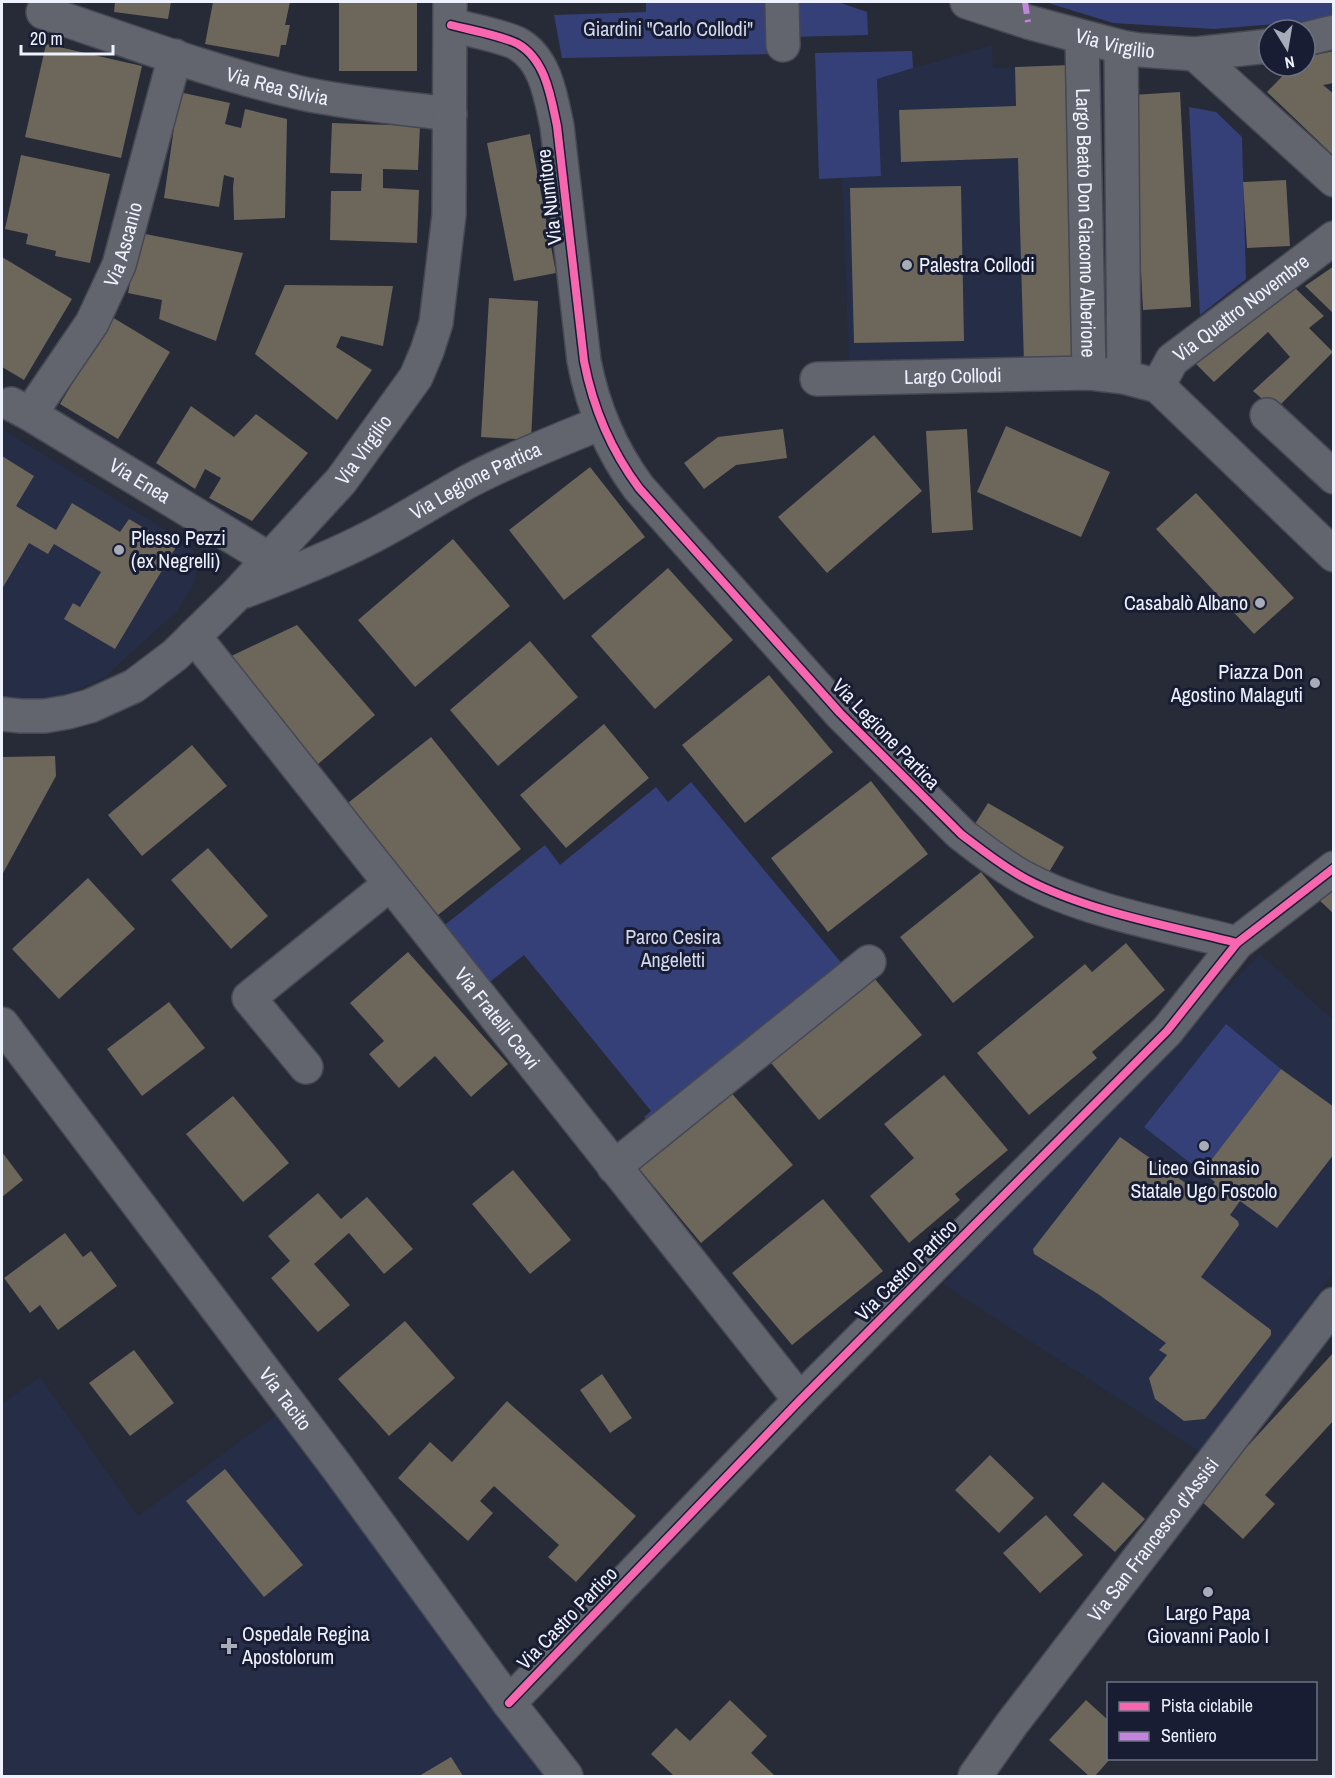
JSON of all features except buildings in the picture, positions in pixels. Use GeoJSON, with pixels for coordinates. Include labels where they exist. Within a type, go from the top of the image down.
{"type":"FeatureCollection","features":[{"type":"Feature","properties":{"kind":"street"},"geometry":{"type":"LineString","coordinates":[[782,2],[783,45]]}},
{"type":"Feature","properties":{"kind":"street","name":"Via Virgilio"},"geometry":{"type":"LineString","coordinates":[[967,2],[1028,22],[1121,47],[1195,54],[1257,47]]}},
{"type":"Feature","properties":{"kind":"street","name":"Via Rea Silvia"},"geometry":{"type":"LineString","coordinates":[[43,12],[247,79],[353,102],[450,114]]}},
{"type":"Feature","properties":{"kind":"street","name":"Via Virgilio"},"geometry":{"type":"LineString","coordinates":[[2,714],[21,717],[45,716],[101,702],[134,686],[175,655],[237,594],[313,513],[347,472],[409,387],[424,358],[438,315],[449,215],[451,13]]}},
{"type":"Feature","properties":{"kind":"street","name":"Via Numitore"},"geometry":{"type":"LineString","coordinates":[[451,13],[522,47],[539,65],[550,92],[557,126],[585,361],[589,384],[601,423]]}},
{"type":"Feature","properties":{"kind":"street"},"geometry":{"type":"LineString","coordinates":[[1317,36],[1334,32]]}},
{"type":"Feature","properties":{"kind":"street","name":"Largo Beato Don Giacomo Alberione"},"geometry":{"type":"LineString","coordinates":[[1082,37],[1089,373],[1124,377],[1158,386]]}},
{"type":"Feature","properties":{"kind":"street","name":"Largo Beato Don Giacomo Alberione"},"geometry":{"type":"LineString","coordinates":[[1121,47],[1124,377]]}},
{"type":"Feature","properties":{"kind":"street"},"geometry":{"type":"LineString","coordinates":[[1195,54],[1334,180]]}},
{"type":"Feature","properties":{"kind":"street","name":"Via Ascanio"},"geometry":{"type":"LineString","coordinates":[[20,409],[88,331],[119,265],[175,56]]}},
{"type":"Feature","properties":{"kind":"street","name":"Via Quattro Novembre"},"geometry":{"type":"LineString","coordinates":[[1158,386],[1172,360],[1334,238]]}},
{"type":"Feature","properties":{"kind":"street","name":"Largo Collodi"},"geometry":{"type":"LineString","coordinates":[[818,378],[1089,373]]}},
{"type":"Feature","properties":{"kind":"street"},"geometry":{"type":"LineString","coordinates":[[1158,386],[1334,555]]}},
{"type":"Feature","properties":{"kind":"street","name":"Via Enea"},"geometry":{"type":"LineString","coordinates":[[20,409],[269,560]]}},
{"type":"Feature","properties":{"kind":"street"},"geometry":{"type":"LineString","coordinates":[[1267,415],[1334,477]]}},
{"type":"Feature","properties":{"kind":"street","name":"Via Legione Partica"},"geometry":{"type":"LineString","coordinates":[[237,594],[335,554],[492,470],[601,423],[619,460],[639,488],[840,713],[961,834],[1004,866],[1060,894],[1125,915],[1237,943]]}},
{"type":"Feature","properties":{"kind":"street","name":"Via Fratelli Cervi"},"geometry":{"type":"LineString","coordinates":[[194,636],[800,1400]]}},
{"type":"Feature","properties":{"kind":"street","name":"Via Castro Partico"},"geometry":{"type":"LineString","coordinates":[[509,1703],[800,1400],[1167,1031],[1237,943],[1334,868]]}},
{"type":"Feature","properties":{"kind":"street"},"geometry":{"type":"LineString","coordinates":[[306,1067],[249,998],[390,884]]}},
{"type":"Feature","properties":{"kind":"street"},"geometry":{"type":"LineString","coordinates":[[614,1167],[868,962]]}},
{"type":"Feature","properties":{"kind":"street","name":"Via Tacito"},"geometry":{"type":"LineString","coordinates":[[2,1024],[566,1776]]}},
{"type":"Feature","properties":{"kind":"street","name":"Via San Francesco d'Assisi"},"geometry":{"type":"LineString","coordinates":[[975,1776],[1011,1725],[1334,1304]]}},
{"type":"Feature","properties":{"kind":"shaded area"},"geometry":{"type":"Polygon","coordinates":[[[992,45],[993,68],[1070,65],[1078,363],[849,367],[842,178],[881,176],[877,79],[992,45]]]}},
{"type":"Feature","properties":{"kind":"shaded area"},"geometry":{"type":"Polygon","coordinates":[[[2,429],[182,540],[193,550],[197,561],[197,571],[193,585],[177,611],[105,677],[64,696],[2,706],[2,429]]]}},
{"type":"Feature","properties":{"kind":"shaded area","name":"Liceo Ginnasio Statale Ugo Foscolo"},"geometry":{"type":"Polygon","coordinates":[[[1260,954],[1333,1020],[1333,1273],[1200,1452],[943,1284],[1260,954]]]}},
{"type":"Feature","properties":{"kind":"shaded area","name":"Ospedale Regina Apostolorum"},"geometry":{"type":"Polygon","coordinates":[[[40,1377],[138,1516],[279,1413],[555,1776],[2,1776],[2,1404],[40,1377]]]}},
{"type":"Feature","properties":{"kind":"green space","name":"Giardini \"Carlo Collodi\""},"geometry":{"type":"Polygon","coordinates":[[[646,2],[776,2],[777,54],[562,58],[554,15],[646,12],[646,2]]]}},
{"type":"Feature","properties":{"kind":"green space"},"geometry":{"type":"Polygon","coordinates":[[[789,2],[838,2],[867,12],[868,35],[790,37],[789,2]]]}},
{"type":"Feature","properties":{"kind":"green space"},"geometry":{"type":"Polygon","coordinates":[[[1045,2],[1333,2],[1334,15],[1317,18],[1257,18],[1257,25],[1214,29],[1113,23],[1045,2]]]}},
{"type":"Feature","properties":{"kind":"green space"},"geometry":{"type":"Polygon","coordinates":[[[912,51],[913,68],[877,79],[881,176],[819,179],[815,53],[912,51]]]}},
{"type":"Feature","properties":{"kind":"green space"},"geometry":{"type":"Polygon","coordinates":[[[1189,107],[1216,112],[1242,137],[1246,279],[1200,315],[1189,107]]]}},
{"type":"Feature","properties":{"kind":"green space","name":"Parco Cesira Angeletti"},"geometry":{"type":"Polygon","coordinates":[[[691,782],[849,972],[653,1129],[644,1117],[651,1111],[524,955],[486,985],[441,928],[545,845],[560,865],[656,787],[668,802],[691,782]]]}},
{"type":"Feature","properties":{"kind":"green space"},"geometry":{"type":"Polygon","coordinates":[[[1226,1024],[1281,1069],[1202,1172],[1144,1127],[1226,1024]]]}},
{"type":"Feature","properties":{"kind":"marked path"},"geometry":{"type":"LineString","coordinates":[[1025,2],[1028,22]]}},
{"type":"Feature","properties":{"kind":"cycle path"},"geometry":{"type":"LineString","coordinates":[[451,25],[518,44],[535,60],[546,80],[557,126],[584,361],[592,395],[604,428],[619,458],[639,488],[840,713],[961,834],[1001,864],[1026,879],[1075,900],[1129,917],[1237,943]]}},
{"type":"Feature","properties":{"kind":"cycle path"},"geometry":{"type":"LineString","coordinates":[[509,1703],[800,1400],[1167,1031],[1237,943],[1334,868]]}},
{"type":"Feature","properties":{"kind":"place","name":"Palestra Collodi"},"geometry":{"type":"Point","coordinates":[907,265]}},
{"type":"Feature","properties":{"kind":"place","name":"Plesso Pezzi (ex Negrelli)"},"geometry":{"type":"Point","coordinates":[119,550]}},
{"type":"Feature","properties":{"kind":"place","name":"Casabalò Albano"},"geometry":{"type":"Point","coordinates":[1260,603]}},
{"type":"Feature","properties":{"kind":"place","name":"Piazza Don Agostino Malaguti"},"geometry":{"type":"Point","coordinates":[1315,683]}},
{"type":"Feature","properties":{"kind":"place","name":"Liceo Ginnasio Statale Ugo Foscolo"},"geometry":{"type":"Point","coordinates":[1204,1146]}},
{"type":"Feature","properties":{"kind":"place","name":"Largo Papa Giovanni Paolo I"},"geometry":{"type":"Point","coordinates":[1208,1592]}},
{"type":"Feature","properties":{"kind":"place","name":"Ospedale Regina Apostolorum"},"geometry":{"type":"Point","coordinates":[229,1646]}}]}
